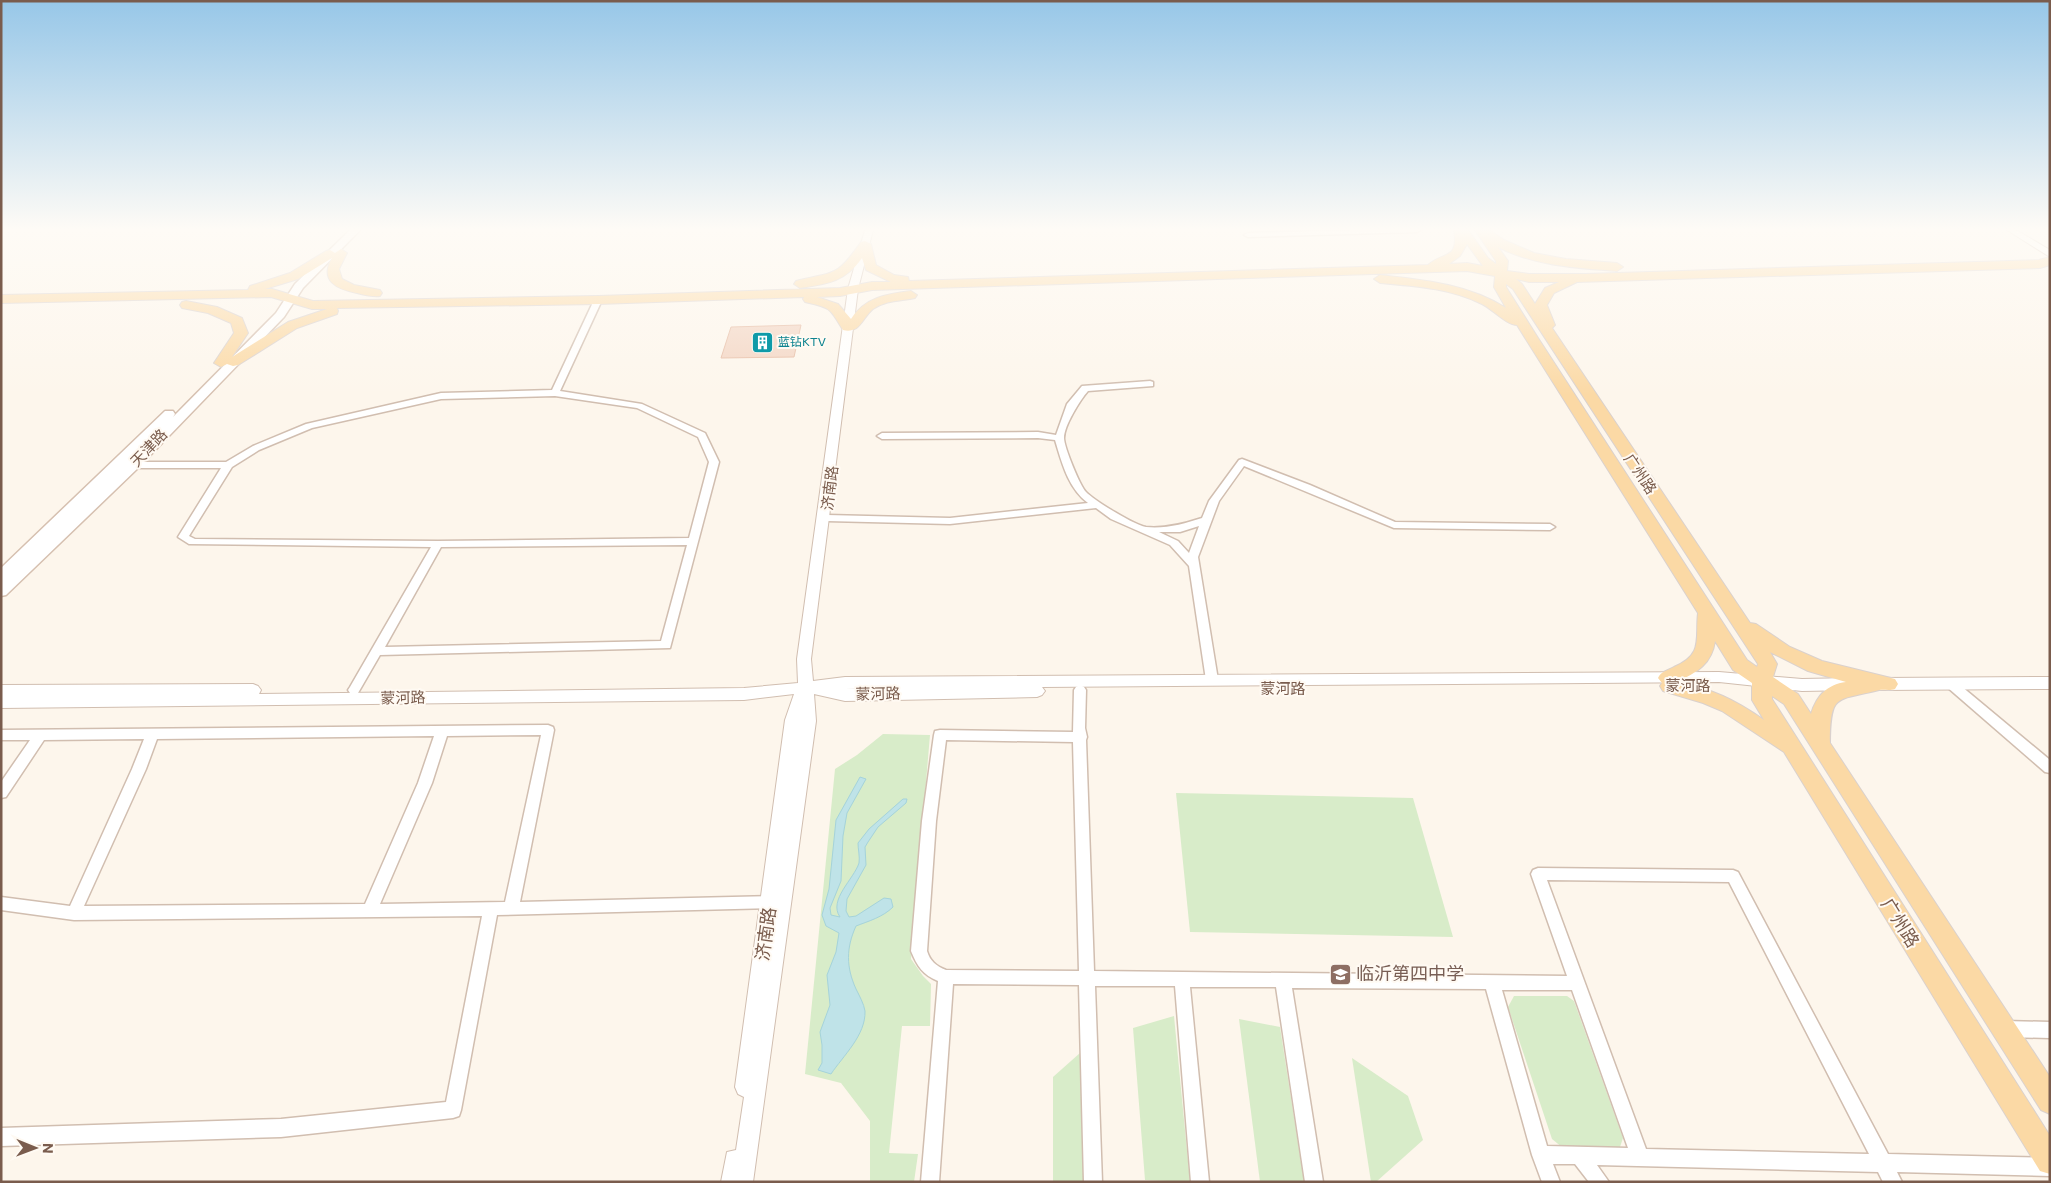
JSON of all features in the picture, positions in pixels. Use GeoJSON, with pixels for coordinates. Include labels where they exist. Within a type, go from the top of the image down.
{"type":"FeatureCollection","features":[{"type":"Feature","properties":{"kind":"main road"},"geometry":{"type":"LineString","coordinates":[[221,294],[266,285]]}},
{"type":"Feature","properties":{"kind":"main road","name":"天津路"},"geometry":{"type":"LineString","coordinates":[[1,576],[310,285]]}},
{"type":"Feature","properties":{"kind":"main road"},"geometry":{"type":"LineString","coordinates":[[345,285],[377,299]]}},
{"type":"Feature","properties":{"kind":"main road"},"geometry":{"type":"LineString","coordinates":[[227,362],[303,319],[377,299],[598,300],[765,291],[798,285]]}},
{"type":"Feature","properties":{"kind":"main road"},"geometry":{"type":"LineString","coordinates":[[936,285],[946,287]]}},
{"type":"Feature","properties":{"kind":"main road"},"geometry":{"type":"LineString","coordinates":[[1,299],[272,294],[312,306],[377,299],[765,291],[840,292],[853,289],[871,292],[991,285]]}},
{"type":"Feature","properties":{"kind":"main road"},"geometry":{"type":"LineString","coordinates":[[765,291],[832,305],[843,313],[850,327],[863,310],[890,298],[946,287],[1043,285]]}},
{"type":"Feature","properties":{"kind":"main road"},"geometry":{"type":"LineString","coordinates":[[1423,285],[1450,289],[1495,305],[1509,315],[1531,338]]}},
{"type":"Feature","properties":{"kind":"main road","name":"广州路"},"geometry":{"type":"LineString","coordinates":[[1500,285],[1531,338],[1740,665],[1791,699],[2050,1101]]}},
{"type":"Feature","properties":{"kind":"main road","name":"广州路"},"geometry":{"type":"LineString","coordinates":[[1516,285],[1768,664],[1762,681],[1762,700],[2050,1161]]}},
{"type":"Feature","properties":{"kind":"main road"},"geometry":{"type":"LineString","coordinates":[[1552,340],[1541,305],[1549,291],[1561,285]]}},
{"type":"Feature","properties":{"kind":"main road"},"geometry":{"type":"LineString","coordinates":[[1,308],[263,303],[292,300]]}},
{"type":"Feature","properties":{"kind":"main road"},"geometry":{"type":"LineString","coordinates":[[186,305],[212,310],[237,321],[241,333],[227,362]]}},
{"type":"Feature","properties":{"kind":"main road","name":"天津路"},"geometry":{"type":"LineString","coordinates":[[1,591],[133,465],[227,362]]}},
{"type":"Feature","properties":{"kind":"main road"},"geometry":{"type":"LineString","coordinates":[[1668,682],[1701,659],[1708,643],[1706,613]]}},
{"type":"Feature","properties":{"kind":"main road"},"geometry":{"type":"LineString","coordinates":[[1736,618],[1769,644],[1792,658],[1825,671],[1888,684]]}},
{"type":"Feature","properties":{"kind":"main road"},"geometry":{"type":"LineString","coordinates":[[1668,682],[1729,706],[1794,750]]}},
{"type":"Feature","properties":{"kind":"main road"},"geometry":{"type":"LineString","coordinates":[[1820,744],[1820,719],[1824,703],[1839,690],[1888,684]]}},
{"type":"Feature","properties":{"kind":"street","name":"济南路"},"geometry":{"type":"LineString","coordinates":[[742,1182],[808,720],[804,659],[850,327],[856,302],[854,285]]}},
{"type":"Feature","properties":{"kind":"street"},"geometry":{"type":"LineString","coordinates":[[554,393],[598,300]]}},
{"type":"Feature","properties":{"kind":"street","name":"济南路"},"geometry":{"type":"LineString","coordinates":[[732,1182],[793,720],[805,687],[810,659],[850,327]]}},
{"type":"Feature","properties":{"kind":"street"},"geometry":{"type":"LineString","coordinates":[[1150,384],[1085,388],[1072,404],[1059,438],[1068,467],[1081,493],[1115,517],[1146,529],[1174,543],[1194,565]]}},
{"type":"Feature","properties":{"kind":"street"},"geometry":{"type":"LineString","coordinates":[[377,651],[666,646],[714,462],[702,435],[639,406],[554,393],[441,396],[309,426],[256,448],[228,465],[183,537],[192,542],[438,544],[693,541]]}},
{"type":"Feature","properties":{"kind":"street"},"geometry":{"type":"LineString","coordinates":[[882,436],[1038,435],[1059,438]]}},
{"type":"Feature","properties":{"kind":"street"},"geometry":{"type":"LineString","coordinates":[[1212,680],[1193,557],[1214,501],[1242,462],[1394,525],[1550,527]]}},
{"type":"Feature","properties":{"kind":"street"},"geometry":{"type":"LineString","coordinates":[[133,465],[228,465]]}},
{"type":"Feature","properties":{"kind":"street"},"geometry":{"type":"LineString","coordinates":[[827,518],[950,521],[1098,505]]}},
{"type":"Feature","properties":{"kind":"street"},"geometry":{"type":"LineString","coordinates":[[1146,529],[1180,529],[1207,520]]}},
{"type":"Feature","properties":{"kind":"street"},"geometry":{"type":"LineString","coordinates":[[354,690],[438,544]]}},
{"type":"Feature","properties":{"kind":"street","name":"蒙河路"},"geometry":{"type":"LineString","coordinates":[[1,702],[744,694],[845,683],[1212,680],[1668,682],[1725,686],[1762,681],[1802,685],[2050,683]]}},
{"type":"Feature","properties":{"kind":"street","name":"蒙河路"},"geometry":{"type":"LineString","coordinates":[[1,691],[354,690],[744,685],[805,687],[845,695],[1668,682]]}},
{"type":"Feature","properties":{"kind":"street"},"geometry":{"type":"LineString","coordinates":[[1951,684],[2050,768]]}},
{"type":"Feature","properties":{"kind":"street"},"geometry":{"type":"LineString","coordinates":[[1080,690],[1079,728],[1081,737],[1093,1182]]}},
{"type":"Feature","properties":{"kind":"street"},"geometry":{"type":"LineString","coordinates":[[1,735],[548,730],[511,908]]}},
{"type":"Feature","properties":{"kind":"street"},"geometry":{"type":"LineString","coordinates":[[369,911],[425,783],[442,731]]}},
{"type":"Feature","properties":{"kind":"street"},"geometry":{"type":"LineString","coordinates":[[1,793],[40,734]]}},
{"type":"Feature","properties":{"kind":"street"},"geometry":{"type":"LineString","coordinates":[[74,913],[139,769],[152,734]]}},
{"type":"Feature","properties":{"kind":"street"},"geometry":{"type":"LineString","coordinates":[[1081,737],[940,735],[929,821],[919,951],[924,964],[936,974],[946,977],[1576,983]]}},
{"type":"Feature","properties":{"kind":"street"},"geometry":{"type":"LineString","coordinates":[[1640,1157],[1538,874],[1733,876],[1893,1182]]}},
{"type":"Feature","properties":{"kind":"street"},"geometry":{"type":"LineString","coordinates":[[1,903],[74,913],[369,911],[770,902]]}},
{"type":"Feature","properties":{"kind":"street"},"geometry":{"type":"LineString","coordinates":[[1,1137],[281,1128],[453,1110],[491,909]]}},
{"type":"Feature","properties":{"kind":"street"},"geometry":{"type":"LineString","coordinates":[[930,1182],[946,977]]}},
{"type":"Feature","properties":{"kind":"street"},"geometry":{"type":"LineString","coordinates":[[1182,979],[1200,1182]]}},
{"type":"Feature","properties":{"kind":"street"},"geometry":{"type":"LineString","coordinates":[[1283,980],[1314,1182]]}},
{"type":"Feature","properties":{"kind":"street"},"geometry":{"type":"LineString","coordinates":[[1492,983],[1541,1155],[1551,1182]]}},
{"type":"Feature","properties":{"kind":"street"},"geometry":{"type":"LineString","coordinates":[[2002,1029],[2050,1030]]}},
{"type":"Feature","properties":{"kind":"street"},"geometry":{"type":"LineString","coordinates":[[1541,1155],[2050,1167]]}},
{"type":"Feature","properties":{"kind":"street"},"geometry":{"type":"LineString","coordinates":[[1579,1156],[1600,1182]]}},
{"type":"Feature","properties":{"kind":"green space"},"geometry":{"type":"Polygon","coordinates":[[[883,734],[930,735],[911,959],[931,984],[930,1026],[902,1026],[889,1153],[918,1154],[914,1182],[870,1182],[870,1121],[841,1083],[805,1074],[835,769],[857,755],[883,734]]]}},
{"type":"Feature","properties":{"kind":"green space"},"geometry":{"type":"Polygon","coordinates":[[[1176,793],[1413,798],[1453,937],[1190,932],[1176,793]]]}},
{"type":"Feature","properties":{"kind":"green space"},"geometry":{"type":"Polygon","coordinates":[[[1514,996],[1567,996],[1574,1001],[1623,1138],[1620,1147],[1563,1148],[1552,1139],[1508,1007],[1514,996]]]}},
{"type":"Feature","properties":{"kind":"green space"},"geometry":{"type":"Polygon","coordinates":[[[1174,1016],[1190,1182],[1145,1180],[1133,1028],[1174,1016]]]}},
{"type":"Feature","properties":{"kind":"green space"},"geometry":{"type":"Polygon","coordinates":[[[1239,1019],[1280,1027],[1304,1182],[1260,1182],[1239,1019]]]}},
{"type":"Feature","properties":{"kind":"green space"},"geometry":{"type":"Polygon","coordinates":[[[1080,1053],[1084,1182],[1053,1182],[1053,1077],[1080,1053]]]}},
{"type":"Feature","properties":{"kind":"green space"},"geometry":{"type":"Polygon","coordinates":[[[1352,1058],[1408,1096],[1423,1140],[1376,1182],[1371,1182],[1352,1058]]]}},
{"type":"Feature","properties":{"kind":"water"},"geometry":{"type":"Polygon","coordinates":[[[860,777],[866,779],[847,813],[843,836],[841,881],[830,908],[831,915],[840,917],[837,904],[839,897],[859,863],[858,843],[869,829],[903,799],[907,799],[906,803],[878,827],[865,847],[866,865],[847,899],[846,911],[849,917],[856,916],[884,898],[891,899],[893,907],[880,916],[856,926],[850,942],[848,958],[850,973],[863,1003],[865,1011],[864,1020],[858,1037],[831,1074],[818,1070],[822,1063],[820,1032],[830,1005],[827,975],[836,952],[839,933],[826,926],[822,915],[829,889],[836,820],[860,777]]]}},
{"type":"Feature","properties":{"kind":"building","name":"蓝钻KTV"},"geometry":{"type":"Polygon","coordinates":[[[801,325],[794,357],[721,358],[731,327],[801,325]]]}},
{"type":"Feature","properties":{"kind":"place","name":"蓝钻KTV"},"geometry":{"type":"Point","coordinates":[762,342]}},
{"type":"Feature","properties":{"kind":"place","name":"临沂第四中学"},"geometry":{"type":"Point","coordinates":[1340,974]}}]}
